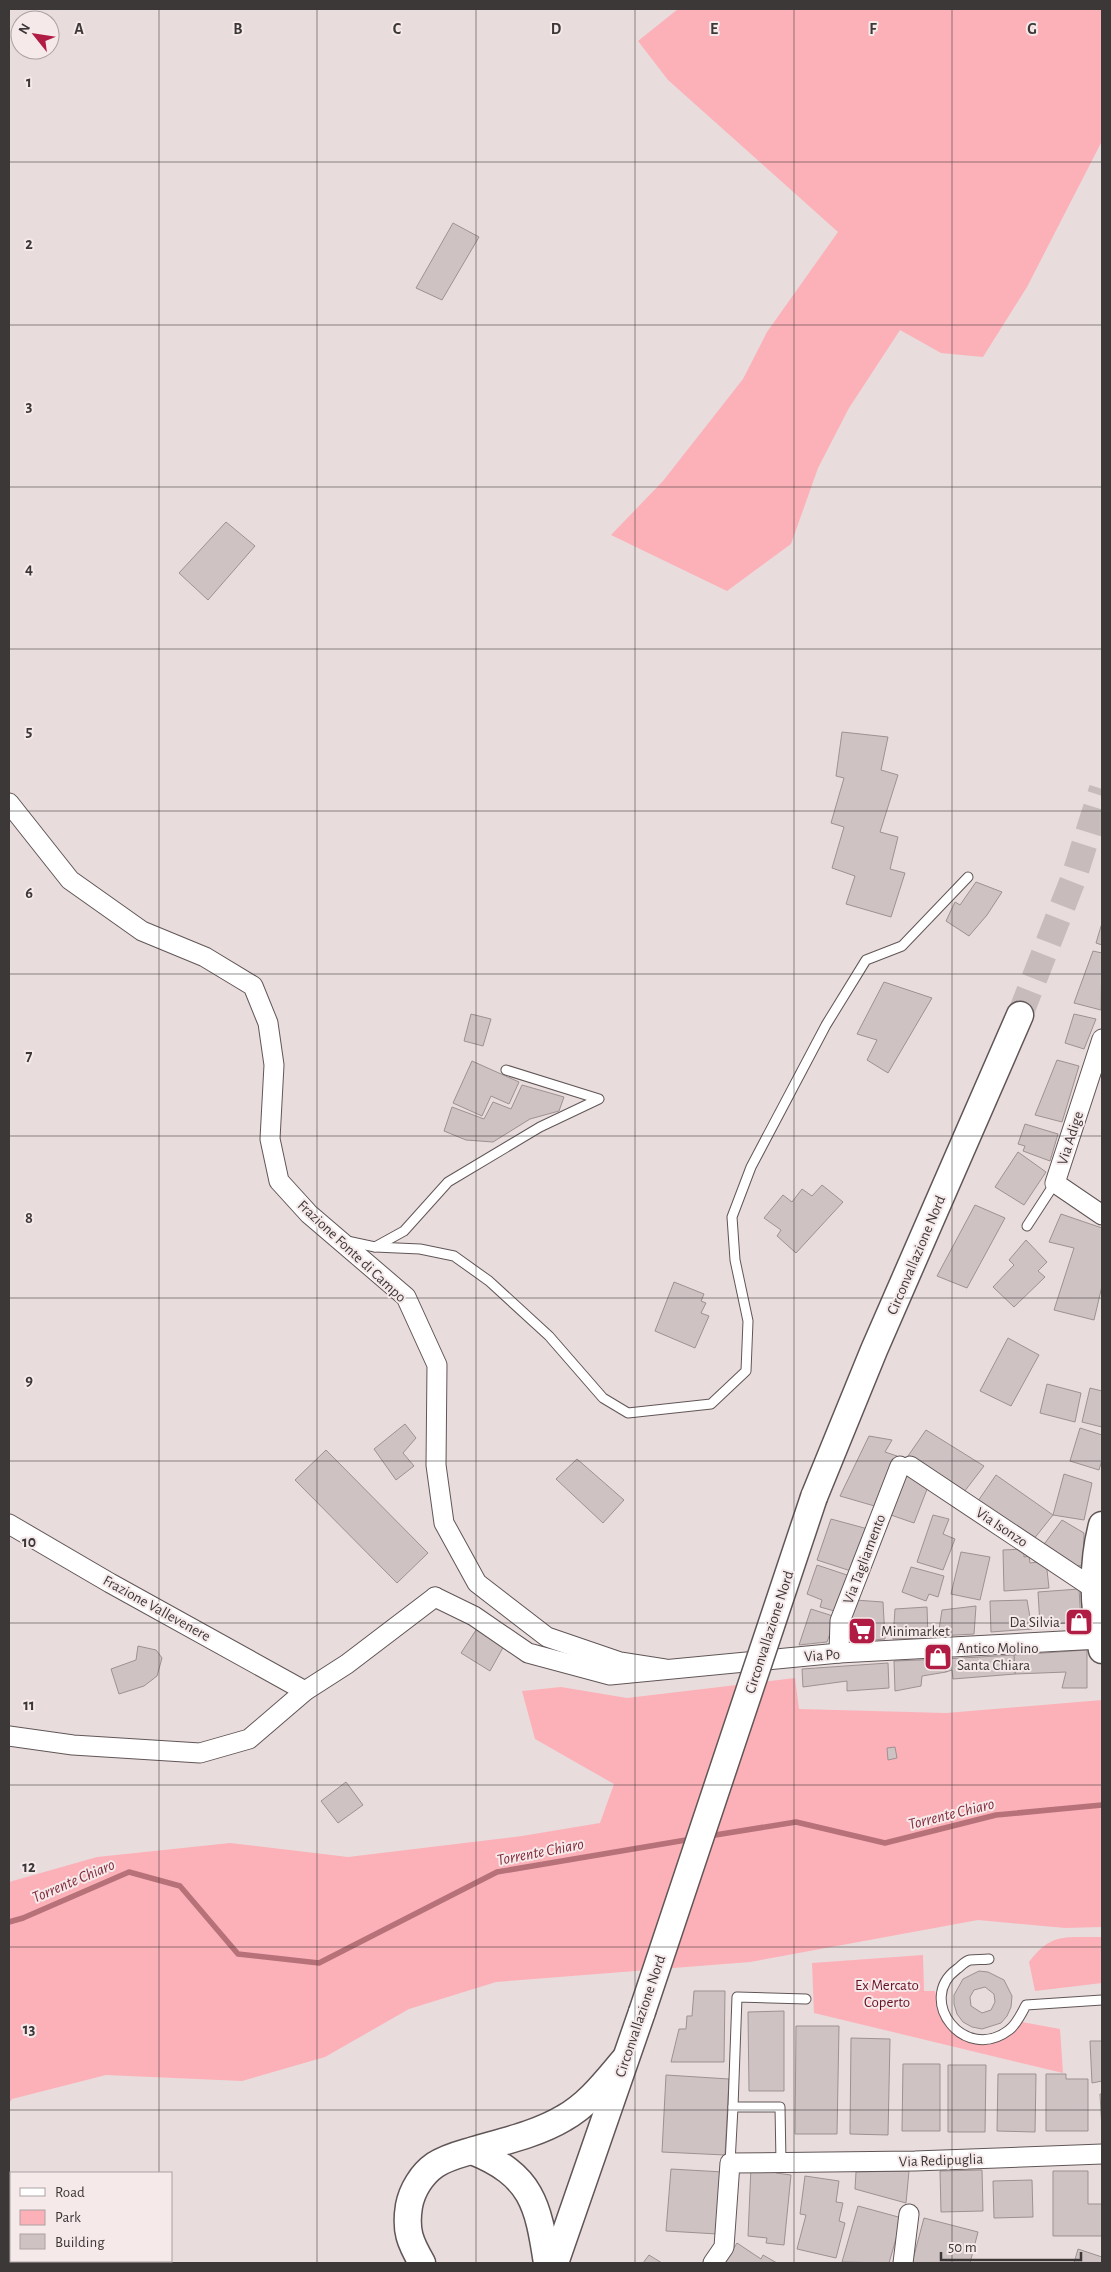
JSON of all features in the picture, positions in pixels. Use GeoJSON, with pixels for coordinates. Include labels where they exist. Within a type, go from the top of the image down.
{"type":"FeatureCollection","features":[{"type":"Feature","properties":{"kind":"main road","name":"Circonvallazione Nord"},"geometry":{"type":"LineString","coordinates":[[554,2263],[642,2012],[814,1498],[878,1341],[1020,1015]]}},
{"type":"Feature","properties":{"kind":"main road"},"geometry":{"type":"LineString","coordinates":[[1101,1645],[1093,1588],[1097,1544],[1102,1525]]}},
{"type":"Feature","properties":{"kind":"main road"},"geometry":{"type":"LineString","coordinates":[[422,2263],[410,2244],[406,2222],[411,2198],[423,2176],[435,2165],[450,2157],[533,2133],[564,2118],[588,2101],[624,2060]]}},
{"type":"Feature","properties":{"kind":"main road"},"geometry":{"type":"LineString","coordinates":[[472,2151],[494,2160],[516,2175],[532,2198],[541,2228],[547,2263]]}},
{"type":"Feature","properties":{"kind":"street","name":"Frazione Fonte di Campo"},"geometry":{"type":"LineString","coordinates":[[9,803],[70,880],[142,931],[205,957],[253,986],[268,1023],[274,1065],[270,1139],[279,1181],[309,1214],[406,1297],[437,1365],[436,1465],[444,1523],[477,1583],[546,1637],[620,1662],[665,1669]]}},
{"type":"Feature","properties":{"kind":"street","name":"Via Adige"},"geometry":{"type":"LineString","coordinates":[[1102,1039],[1055,1183],[1102,1215]]}},
{"type":"Feature","properties":{"kind":"street","name":"Via Isonzo"},"geometry":{"type":"LineString","coordinates":[[905,1466],[1093,1588]]}},
{"type":"Feature","properties":{"kind":"street","name":"Via Tagliamento"},"geometry":{"type":"LineString","coordinates":[[839,1653],[840,1621],[905,1466]]}},
{"type":"Feature","properties":{"kind":"street","name":"Frazione Vallevenere"},"geometry":{"type":"LineString","coordinates":[[9,1524],[110,1583],[305,1691]]}},
{"type":"Feature","properties":{"kind":"street"},"geometry":{"type":"LineString","coordinates":[[9,1736],[73,1745],[200,1753],[249,1738],[305,1691],[347,1664],[435,1597],[474,1616],[528,1653],[610,1675],[665,1669]]}},
{"type":"Feature","properties":{"kind":"street","name":"Via Po"},"geometry":{"type":"LineString","coordinates":[[665,1669],[839,1653],[1101,1645]]}},
{"type":"Feature","properties":{"kind":"street","name":"Via Redipuglia"},"geometry":{"type":"LineString","coordinates":[[730,2162],[915,2161],[1102,2154]]}},
{"type":"Feature","properties":{"kind":"street"},"geometry":{"type":"LineString","coordinates":[[713,2263],[724,2247],[730,2162]]}},
{"type":"Feature","properties":{"kind":"street"},"geometry":{"type":"LineString","coordinates":[[903,2263],[909,2214]]}},
{"type":"Feature","properties":{"kind":"lane"},"geometry":{"type":"LineString","coordinates":[[341,1240],[375,1247],[420,1248],[454,1256],[489,1281],[549,1336],[603,1398],[628,1413],[711,1404],[746,1372],[748,1321],[735,1260],[732,1217],[751,1167],[826,1026],[866,960],[902,946],[968,877]]}},
{"type":"Feature","properties":{"kind":"lane"},"geometry":{"type":"LineString","coordinates":[[375,1247],[404,1231],[448,1182],[540,1127],[599,1100],[506,1070]]}},
{"type":"Feature","properties":{"kind":"lane"},"geometry":{"type":"LineString","coordinates":[[1027,1226],[1055,1183]]}},
{"type":"Feature","properties":{"kind":"lane"},"geometry":{"type":"LineString","coordinates":[[989,1959],[968,1961],[950,1974],[942,1989],[942,2007],[950,2024],[966,2038],[987,2042],[1010,2030],[1026,2005],[1102,2000]]}},
{"type":"Feature","properties":{"kind":"lane"},"geometry":{"type":"LineString","coordinates":[[730,2162],[738,1997],[806,1999]]}},
{"type":"Feature","properties":{"kind":"lane"},"geometry":{"type":"LineString","coordinates":[[733,2106],[780,2107],[781,2162]]}},
{"type":"Feature","properties":{"kind":"green space"},"geometry":{"type":"Polygon","coordinates":[[[678,9],[1102,9],[1102,141],[1027,287],[983,357],[941,353],[900,330],[849,408],[818,468],[791,544],[727,591],[611,535],[663,481],[743,379],[767,332],[838,232],[668,80],[638,41],[678,9]]]}},
{"type":"Feature","properties":{"kind":"green space"},"geometry":{"type":"Polygon","coordinates":[[[795,1678],[799,1709],[946,1713],[1102,1700],[1102,1927],[1065,1928],[978,1920],[750,1962],[496,1982],[409,2009],[325,2057],[242,2081],[106,2075],[12,2099],[9,2103],[9,1882],[97,1857],[230,1843],[348,1857],[522,1836],[600,1823],[614,1784],[535,1739],[522,1691],[561,1687],[627,1698],[795,1678]]]}},
{"type":"Feature","properties":{"kind":"green space"},"geometry":{"type":"Polygon","coordinates":[[[1102,1937],[1102,1983],[1035,1991],[1029,1962],[1045,1945],[1061,1938],[1102,1937]]]}},
{"type":"Feature","properties":{"kind":"green space","name":"Ex Mercato Coperto"},"geometry":{"type":"Polygon","coordinates":[[[923,1955],[924,1991],[935,1991],[945,2025],[963,2040],[987,2044],[1003,2040],[1022,2022],[1060,2029],[1063,2073],[814,2013],[812,1963],[923,1955]]]}},
{"type":"Feature","properties":{"kind":"building"},"geometry":{"type":"Polygon","coordinates":[[[453,223],[479,237],[442,300],[416,288],[453,223]]]}},
{"type":"Feature","properties":{"kind":"building"},"geometry":{"type":"Polygon","coordinates":[[[226,522],[255,546],[208,600],[179,573],[226,522]]]}},
{"type":"Feature","properties":{"kind":"building"},"geometry":{"type":"Polygon","coordinates":[[[842,732],[888,737],[881,770],[898,775],[880,832],[898,837],[890,869],[905,873],[891,917],[846,904],[855,876],[832,868],[844,827],[831,823],[844,778],[836,776],[842,732]]]}},
{"type":"Feature","properties":{"kind":"building"},"geometry":{"type":"Polygon","coordinates":[[[976,882],[1002,892],[987,915],[969,936],[946,921],[955,902],[960,905],[976,882]]]}},
{"type":"Feature","properties":{"kind":"building"},"geometry":{"type":"Polygon","coordinates":[[[1102,923],[1102,945],[1096,943],[1102,923]]]}},
{"type":"Feature","properties":{"kind":"building"},"geometry":{"type":"Polygon","coordinates":[[[1093,951],[1102,953],[1101,1010],[1074,1003],[1093,951]]]}},
{"type":"Feature","properties":{"kind":"building"},"geometry":{"type":"Polygon","coordinates":[[[884,982],[932,998],[888,1073],[867,1060],[877,1040],[857,1034],[884,982]]]}},
{"type":"Feature","properties":{"kind":"building"},"geometry":{"type":"Polygon","coordinates":[[[471,1014],[491,1019],[483,1046],[464,1041],[471,1014]]]}},
{"type":"Feature","properties":{"kind":"building"},"geometry":{"type":"Polygon","coordinates":[[[1074,1014],[1096,1019],[1084,1049],[1065,1043],[1074,1014]]]}},
{"type":"Feature","properties":{"kind":"building"},"geometry":{"type":"Polygon","coordinates":[[[1057,1060],[1079,1066],[1062,1122],[1035,1115],[1057,1060]]]}},
{"type":"Feature","properties":{"kind":"building"},"geometry":{"type":"Polygon","coordinates":[[[472,1061],[519,1082],[509,1104],[491,1096],[482,1116],[453,1103],[472,1061]]]}},
{"type":"Feature","properties":{"kind":"building"},"geometry":{"type":"Polygon","coordinates":[[[522,1085],[564,1097],[559,1111],[530,1119],[493,1142],[466,1140],[444,1131],[452,1107],[484,1119],[493,1102],[511,1109],[522,1085]]]}},
{"type":"Feature","properties":{"kind":"building"},"geometry":{"type":"Polygon","coordinates":[[[1025,1124],[1058,1134],[1050,1161],[1023,1151],[1025,1146],[1018,1144],[1025,1124]]]}},
{"type":"Feature","properties":{"kind":"building"},"geometry":{"type":"Polygon","coordinates":[[[1018,1152],[1046,1172],[1024,1205],[995,1187],[1018,1152]]]}},
{"type":"Feature","properties":{"kind":"building"},"geometry":{"type":"Polygon","coordinates":[[[822,1185],[843,1202],[796,1253],[777,1236],[781,1230],[764,1218],[783,1195],[792,1202],[802,1189],[812,1196],[822,1185]]]}},
{"type":"Feature","properties":{"kind":"building"},"geometry":{"type":"Polygon","coordinates":[[[975,1205],[1005,1218],[967,1288],[937,1276],[975,1205]]]}},
{"type":"Feature","properties":{"kind":"building"},"geometry":{"type":"Polygon","coordinates":[[[1061,1214],[1102,1228],[1102,1286],[1094,1320],[1054,1310],[1074,1248],[1049,1242],[1061,1214]]]}},
{"type":"Feature","properties":{"kind":"building"},"geometry":{"type":"Polygon","coordinates":[[[1026,1240],[1047,1262],[1038,1271],[1045,1277],[1014,1307],[993,1287],[1014,1265],[1009,1260],[1026,1240]]]}},
{"type":"Feature","properties":{"kind":"building"},"geometry":{"type":"Polygon","coordinates":[[[674,1282],[704,1294],[701,1301],[706,1303],[701,1313],[709,1316],[695,1348],[655,1331],[674,1282]]]}},
{"type":"Feature","properties":{"kind":"building"},"geometry":{"type":"Polygon","coordinates":[[[1008,1338],[1039,1355],[1011,1406],[980,1391],[1008,1338]]]}},
{"type":"Feature","properties":{"kind":"building"},"geometry":{"type":"Polygon","coordinates":[[[1047,1384],[1081,1393],[1075,1422],[1040,1413],[1047,1384]]]}},
{"type":"Feature","properties":{"kind":"building"},"geometry":{"type":"Polygon","coordinates":[[[1090,1388],[1102,1391],[1102,1427],[1082,1422],[1090,1388]]]}},
{"type":"Feature","properties":{"kind":"building"},"geometry":{"type":"Polygon","coordinates":[[[405,1424],[416,1438],[403,1453],[414,1466],[396,1480],[374,1449],[405,1424]]]}},
{"type":"Feature","properties":{"kind":"building"},"geometry":{"type":"Polygon","coordinates":[[[1080,1428],[1102,1435],[1102,1460],[1099,1470],[1070,1461],[1080,1428]]]}},
{"type":"Feature","properties":{"kind":"building"},"geometry":{"type":"Polygon","coordinates":[[[926,1430],[984,1466],[964,1492],[908,1456],[926,1430]]]}},
{"type":"Feature","properties":{"kind":"building"},"geometry":{"type":"Polygon","coordinates":[[[869,1436],[892,1440],[885,1452],[897,1456],[878,1507],[840,1496],[869,1436]]]}},
{"type":"Feature","properties":{"kind":"building"},"geometry":{"type":"Polygon","coordinates":[[[326,1450],[428,1553],[397,1583],[295,1480],[326,1450]]]}},
{"type":"Feature","properties":{"kind":"building"},"geometry":{"type":"Polygon","coordinates":[[[577,1459],[624,1500],[603,1523],[556,1479],[577,1459]]]}},
{"type":"Feature","properties":{"kind":"building"},"geometry":{"type":"Polygon","coordinates":[[[901,1474],[929,1484],[914,1523],[888,1514],[901,1474]]]}},
{"type":"Feature","properties":{"kind":"building"},"geometry":{"type":"Polygon","coordinates":[[[1064,1474],[1092,1483],[1084,1520],[1053,1515],[1064,1474]]]}},
{"type":"Feature","properties":{"kind":"building"},"geometry":{"type":"Polygon","coordinates":[[[996,1475],[1053,1515],[1033,1540],[978,1501],[996,1475]]]}},
{"type":"Feature","properties":{"kind":"building"},"geometry":{"type":"Polygon","coordinates":[[[933,1515],[949,1519],[943,1534],[955,1539],[943,1570],[917,1562],[933,1515]]]}},
{"type":"Feature","properties":{"kind":"building"},"geometry":{"type":"Polygon","coordinates":[[[831,1519],[868,1529],[851,1571],[817,1560],[831,1519]]]}},
{"type":"Feature","properties":{"kind":"building"},"geometry":{"type":"Polygon","coordinates":[[[1062,1520],[1084,1533],[1083,1566],[1070,1565],[1042,1547],[1062,1520]]]}},
{"type":"Feature","properties":{"kind":"building"},"geometry":{"type":"Polygon","coordinates":[[[1024,1549],[1024,1557],[1029,1556],[1030,1563],[1046,1561],[1049,1588],[1004,1591],[1003,1550],[1024,1549]]]}},
{"type":"Feature","properties":{"kind":"building"},"geometry":{"type":"Polygon","coordinates":[[[961,1552],[990,1557],[980,1600],[951,1594],[961,1552]]]}},
{"type":"Feature","properties":{"kind":"building"},"geometry":{"type":"Polygon","coordinates":[[[817,1565],[850,1576],[838,1612],[820,1607],[822,1600],[807,1594],[817,1565]]]}},
{"type":"Feature","properties":{"kind":"building"},"geometry":{"type":"Polygon","coordinates":[[[911,1567],[944,1576],[938,1597],[929,1594],[926,1601],[902,1592],[911,1567]]]}},
{"type":"Feature","properties":{"kind":"building"},"geometry":{"type":"Polygon","coordinates":[[[1079,1589],[1081,1622],[1040,1625],[1038,1592],[1079,1589]]]}},
{"type":"Feature","properties":{"kind":"building"},"geometry":{"type":"Polygon","coordinates":[[[855,1600],[883,1602],[885,1639],[851,1642],[847,1618],[855,1600]]]}},
{"type":"Feature","properties":{"kind":"building"},"geometry":{"type":"Polygon","coordinates":[[[1027,1600],[1032,1629],[991,1632],[990,1601],[1027,1600]]]}},
{"type":"Feature","properties":{"kind":"building"},"geometry":{"type":"Polygon","coordinates":[[[976,1606],[974,1634],[938,1636],[942,1610],[976,1606]]]}},
{"type":"Feature","properties":{"kind":"building"},"geometry":{"type":"Polygon","coordinates":[[[927,1607],[928,1638],[893,1639],[895,1609],[927,1607]]]}},
{"type":"Feature","properties":{"kind":"building"},"geometry":{"type":"Polygon","coordinates":[[[811,1609],[836,1617],[827,1642],[799,1645],[811,1609]]]}},
{"type":"Feature","properties":{"kind":"building"},"geometry":{"type":"Polygon","coordinates":[[[478,1627],[505,1644],[490,1671],[461,1653],[478,1627]]]}},
{"type":"Feature","properties":{"kind":"building"},"geometry":{"type":"Polygon","coordinates":[[[138,1646],[156,1650],[162,1658],[157,1676],[144,1686],[119,1694],[111,1669],[136,1660],[138,1646]]]}},
{"type":"Feature","properties":{"kind":"building"},"geometry":{"type":"Polygon","coordinates":[[[1087,1650],[1087,1688],[1062,1688],[1066,1672],[1015,1674],[1014,1655],[1087,1650]]]}},
{"type":"Feature","properties":{"kind":"building"},"geometry":{"type":"Polygon","coordinates":[[[1014,1655],[1015,1674],[953,1679],[952,1670],[946,1672],[945,1659],[1014,1655]]]}},
{"type":"Feature","properties":{"kind":"building"},"geometry":{"type":"Polygon","coordinates":[[[945,1659],[946,1672],[922,1676],[921,1686],[895,1691],[894,1661],[945,1659]]]}},
{"type":"Feature","properties":{"kind":"building"},"geometry":{"type":"Polygon","coordinates":[[[888,1663],[889,1688],[847,1691],[847,1681],[803,1687],[802,1669],[888,1663]]]}},
{"type":"Feature","properties":{"kind":"building"},"geometry":{"type":"Polygon","coordinates":[[[895,1747],[897,1758],[888,1760],[887,1748],[895,1747]]]}},
{"type":"Feature","properties":{"kind":"building"},"geometry":{"type":"Polygon","coordinates":[[[346,1782],[363,1805],[338,1823],[321,1801],[346,1782]]]}},
{"type":"Feature","properties":{"kind":"building"},"geometry":{"type":"Polygon","coordinates":[[[979,1971],[988,1972],[1004,1980],[1012,1996],[1011,2007],[1001,2023],[982,2029],[972,2027],[963,2022],[957,2014],[954,1995],[963,1979],[979,1971]],[[985,1987],[974,1990],[970,1997],[971,2006],[982,2013],[991,2010],[995,2002],[994,1994],[985,1987]]]}},
{"type":"Feature","properties":{"kind":"building"},"geometry":{"type":"Polygon","coordinates":[[[694,1991],[725,1991],[724,2062],[671,2062],[679,2029],[686,2029],[687,2016],[692,2016],[694,1991]]]}},
{"type":"Feature","properties":{"kind":"building"},"geometry":{"type":"Polygon","coordinates":[[[784,2011],[784,2091],[749,2091],[748,2012],[784,2011]]]}},
{"type":"Feature","properties":{"kind":"building"},"geometry":{"type":"Polygon","coordinates":[[[796,2026],[839,2026],[837,2134],[795,2134],[796,2026]]]}},
{"type":"Feature","properties":{"kind":"building"},"geometry":{"type":"Polygon","coordinates":[[[851,2038],[890,2039],[888,2135],[850,2134],[851,2038]]]}},
{"type":"Feature","properties":{"kind":"building"},"geometry":{"type":"Polygon","coordinates":[[[1090,2041],[1102,2041],[1102,2081],[1092,2083],[1090,2041]]]}},
{"type":"Feature","properties":{"kind":"building"},"geometry":{"type":"Polygon","coordinates":[[[903,2064],[940,2064],[940,2131],[902,2131],[903,2064]]]}},
{"type":"Feature","properties":{"kind":"building"},"geometry":{"type":"Polygon","coordinates":[[[948,2065],[986,2065],[985,2132],[948,2132],[948,2065]]]}},
{"type":"Feature","properties":{"kind":"building"},"geometry":{"type":"Polygon","coordinates":[[[998,2074],[1036,2074],[1035,2132],[997,2131],[998,2074]]]}},
{"type":"Feature","properties":{"kind":"building"},"geometry":{"type":"Polygon","coordinates":[[[1046,2074],[1066,2074],[1066,2079],[1088,2079],[1088,2131],[1046,2131],[1046,2074]]]}},
{"type":"Feature","properties":{"kind":"building"},"geometry":{"type":"Polygon","coordinates":[[[666,2075],[729,2079],[725,2155],[662,2152],[666,2075]]]}},
{"type":"Feature","properties":{"kind":"building"},"geometry":{"type":"Polygon","coordinates":[[[1100,2094],[1102,2094],[1102,2130],[1100,2094]]]}},
{"type":"Feature","properties":{"kind":"building"},"geometry":{"type":"Polygon","coordinates":[[[751,2167],[776,2168],[776,2173],[791,2175],[784,2245],[766,2243],[767,2238],[748,2236],[751,2167]]]}},
{"type":"Feature","properties":{"kind":"building"},"geometry":{"type":"Polygon","coordinates":[[[671,2169],[723,2172],[718,2234],[666,2231],[671,2169]]]}},
{"type":"Feature","properties":{"kind":"building"},"geometry":{"type":"Polygon","coordinates":[[[982,2170],[983,2211],[941,2212],[940,2171],[982,2170]]]}},
{"type":"Feature","properties":{"kind":"building"},"geometry":{"type":"Polygon","coordinates":[[[909,2171],[906,2203],[855,2189],[856,2172],[909,2171]]]}},
{"type":"Feature","properties":{"kind":"building"},"geometry":{"type":"Polygon","coordinates":[[[1053,2171],[1088,2171],[1088,2204],[1102,2204],[1102,2236],[1053,2236],[1053,2171]]]}},
{"type":"Feature","properties":{"kind":"building"},"geometry":{"type":"Polygon","coordinates":[[[805,2176],[839,2181],[836,2202],[843,2203],[839,2221],[845,2223],[836,2258],[797,2249],[806,2215],[800,2214],[805,2176]]]}},
{"type":"Feature","properties":{"kind":"building"},"geometry":{"type":"Polygon","coordinates":[[[1032,2180],[1033,2217],[994,2218],[993,2181],[1032,2180]]]}},
{"type":"Feature","properties":{"kind":"building"},"geometry":{"type":"Polygon","coordinates":[[[858,2206],[902,2218],[889,2263],[842,2262],[858,2206]]]}},
{"type":"Feature","properties":{"kind":"building"},"geometry":{"type":"Polygon","coordinates":[[[924,2218],[978,2232],[970,2263],[912,2263],[924,2218]]]}},
{"type":"Feature","properties":{"kind":"building"},"geometry":{"type":"Polygon","coordinates":[[[737,2243],[761,2259],[763,2255],[777,2263],[724,2263],[737,2243]]]}},
{"type":"Feature","properties":{"kind":"building"},"geometry":{"type":"Polygon","coordinates":[[[1078,2249],[1102,2257],[1102,2263],[1074,2263],[1078,2249]]]}},
{"type":"Feature","properties":{"kind":"building"},"geometry":{"type":"Polygon","coordinates":[[[649,2255],[662,2263],[643,2263],[649,2255]]]}},
{"type":"Feature","properties":{"kind":"waterway","name":"Torrente Chiaro"},"geometry":{"type":"LineString","coordinates":[[709,1836],[796,1822],[885,1843],[996,1815],[1102,1805]]}},
{"type":"Feature","properties":{"kind":"waterway","name":"Torrente Chiaro"},"geometry":{"type":"LineString","coordinates":[[9,1922],[23,1918],[129,1872],[180,1886],[238,1954],[319,1963],[497,1872],[692,1839]]}},
{"type":"Feature","properties":{"kind":"tunnel"},"geometry":{"type":"LineString","coordinates":[[1020,1015],[1074,877],[1102,789]]}},
{"type":"Feature","properties":{"kind":"place","name":"Da Silvia"},"geometry":{"type":"Point","coordinates":[1079,1622]}},
{"type":"Feature","properties":{"kind":"place","name":"Minimarket"},"geometry":{"type":"Point","coordinates":[862,1631]}},
{"type":"Feature","properties":{"kind":"place","name":"Antico Molino Santa Chiara"},"geometry":{"type":"Point","coordinates":[938,1657]}}]}
